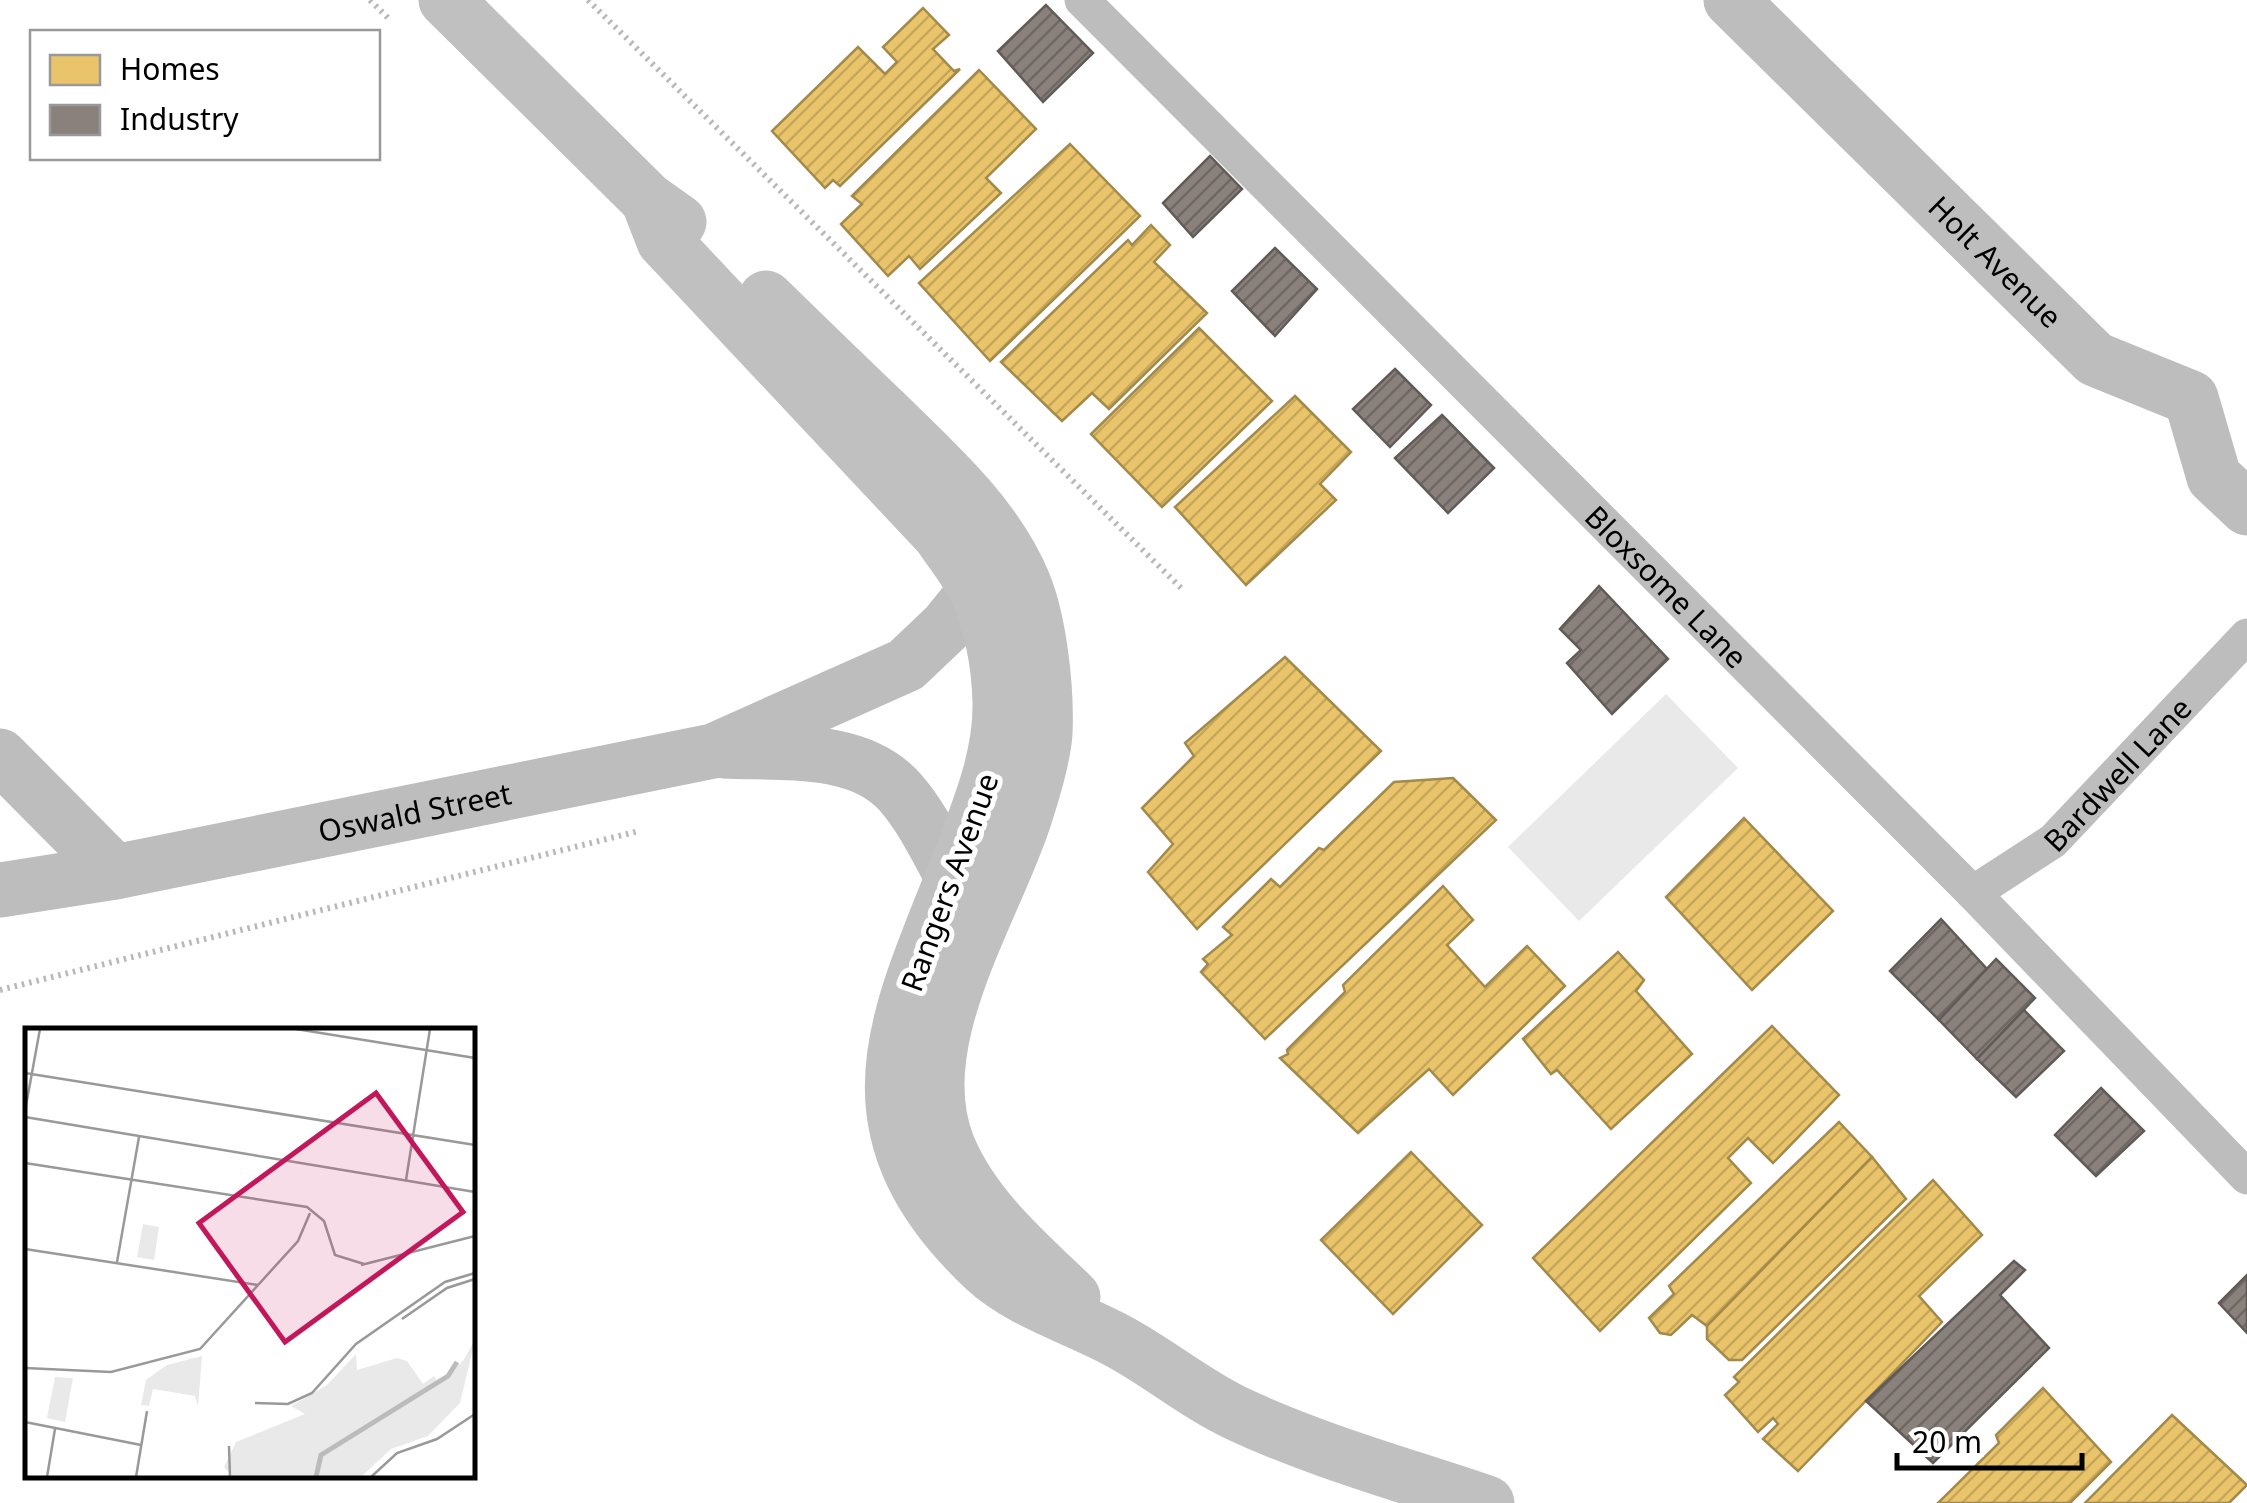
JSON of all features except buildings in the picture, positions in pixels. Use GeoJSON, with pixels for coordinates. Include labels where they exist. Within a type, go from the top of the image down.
{"type":"FeatureCollection","features":[{"type":"Feature","properties":{"kind":"street","name":"Rangers Avenue"},"geometry":{"type":"LineString","coordinates":[[446,0],[648,200],[707,242],[941,468],[990,524],[1024,584],[1040,650],[1045,736],[1023,821],[939,1040],[934,1092],[948,1146],[974,1192],[1008,1235],[1118,1341]]}},
{"type":"Feature","properties":{"kind":"street","name":"Holt Avenue"},"geometry":{"type":"LineString","coordinates":[[1731,0],[2095,359],[2190,398],[2214,477],[2247,508]]}},
{"type":"Feature","properties":{"kind":"street","name":"Rangers Avenue"},"geometry":{"type":"LineString","coordinates":[[648,200],[664,241],[940,535],[976,590],[997,664],[1000,704],[996,752],[984,796],[910,985],[898,1026],[892,1069],[894,1126],[916,1182],[943,1224],[986,1271],[1034,1300],[1118,1341],[1237,1414],[1487,1503]]}},
{"type":"Feature","properties":{"kind":"street","name":"Oswald Street"},"geometry":{"type":"LineString","coordinates":[[0,890],[116,872],[713,750],[906,666],[946,627],[976,590]]}},
{"type":"Feature","properties":{"kind":"street","name":"Oswald Street"},"geometry":{"type":"LineString","coordinates":[[713,750],[815,755],[855,762],[897,788],[916,812],[953,878]]}},
{"type":"Feature","properties":{"kind":"street"},"geometry":{"type":"LineString","coordinates":[[0,756],[116,872]]}},
{"type":"Feature","properties":{"kind":"lane","name":"Bloxsome Lane"},"geometry":{"type":"LineString","coordinates":[[1082,0],[1973,893],[2247,1178]]}},
{"type":"Feature","properties":{"kind":"lane","name":"Bardwell Lane"},"geometry":{"type":"LineString","coordinates":[[1973,893],[2053,842],[2247,636]]}},
{"type":"Feature","properties":{"kind":"path"},"geometry":{"type":"LineString","coordinates":[[588,0],[1182,589]]}},
{"type":"Feature","properties":{"kind":"path"},"geometry":{"type":"LineString","coordinates":[[0,990],[657,827]]}},
{"type":"Feature","properties":{"kind":"shaded area"},"geometry":{"type":"Polygon","coordinates":[[[1666,694],[1738,768],[1579,921],[1508,847],[1666,694]]]}}]}
